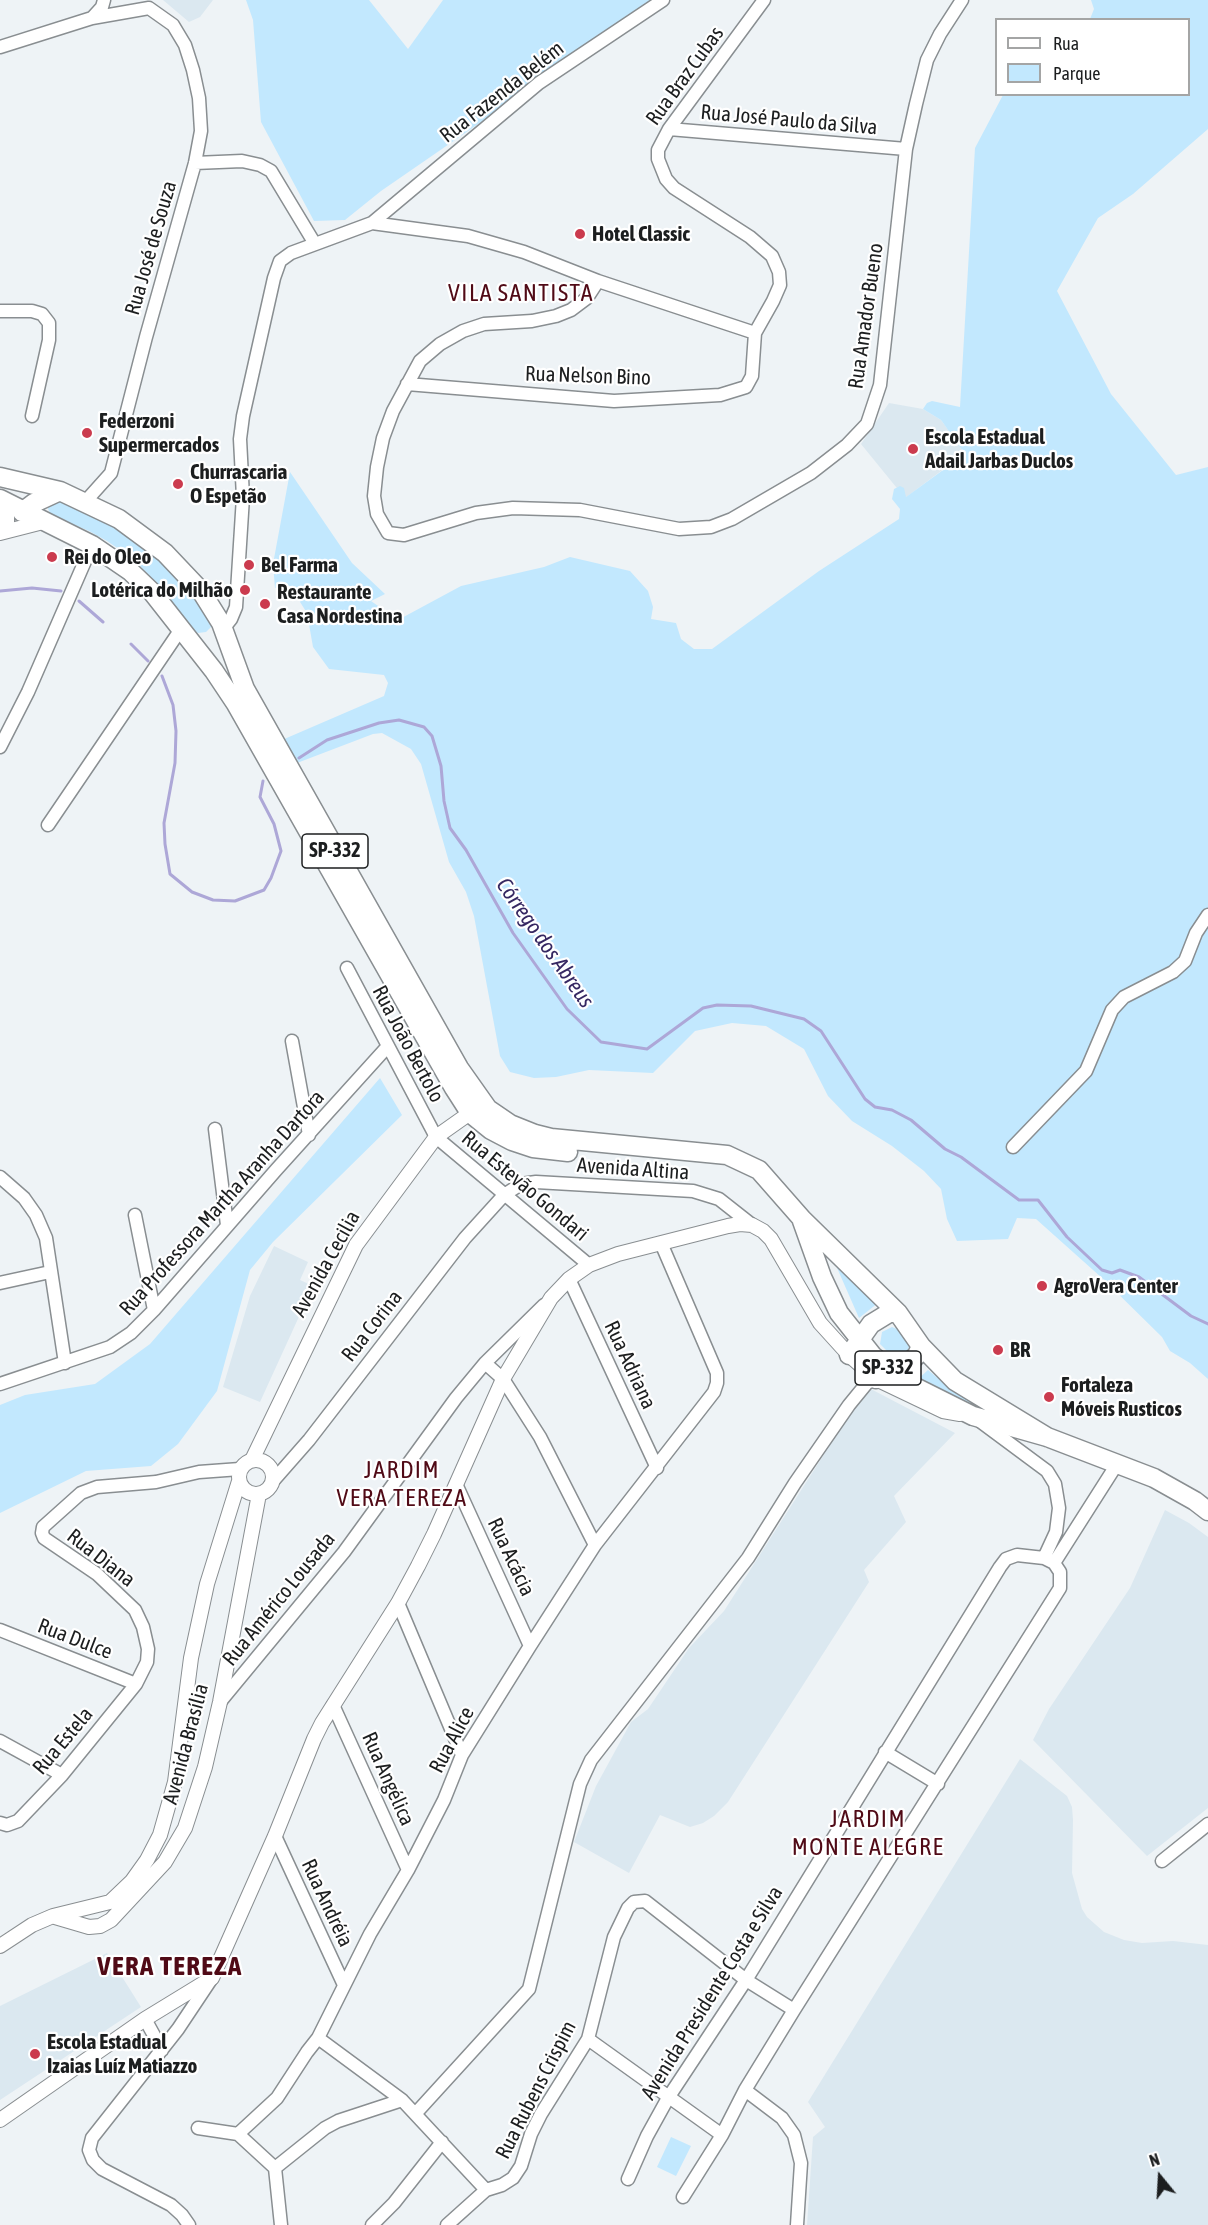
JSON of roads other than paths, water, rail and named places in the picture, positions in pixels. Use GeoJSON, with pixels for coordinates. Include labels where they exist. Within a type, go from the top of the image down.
{"type":"FeatureCollection","features":[{"type":"Feature","properties":{"kind":"main road","name":"SP-332"},"geometry":{"type":"LineString","coordinates":[[0,477],[86,502],[119,519],[165,553],[201,591],[224,629],[245,689],[459,1068],[488,1109],[510,1124],[535,1134],[648,1149],[690,1150],[737,1158],[759,1170],[802,1220],[898,1313],[921,1346],[955,1381],[1047,1437]]}},
{"type":"Feature","properties":{"kind":"main road"},"geometry":{"type":"LineString","coordinates":[[22,512],[34,503],[54,494]]}},
{"type":"Feature","properties":{"kind":"main road"},"geometry":{"type":"LineString","coordinates":[[43,522],[43,509],[54,494]]}},
{"type":"Feature","properties":{"kind":"main road","name":"SP-332"},"geometry":{"type":"LineString","coordinates":[[0,500],[93,545],[130,571],[145,585],[214,670],[236,704],[470,1113],[491,1130],[512,1141],[533,1148],[606,1154],[648,1149]]}},
{"type":"Feature","properties":{"kind":"main road"},"geometry":{"type":"LineString","coordinates":[[0,500],[5,511],[2,529]]}},
{"type":"Feature","properties":{"kind":"main road"},"geometry":{"type":"LineString","coordinates":[[187,636],[210,642],[224,629]]}},
{"type":"Feature","properties":{"kind":"main road","name":"SP-332"},"geometry":{"type":"LineString","coordinates":[[802,1220],[826,1286],[839,1313],[873,1356],[910,1385],[973,1416],[1047,1437],[1154,1478],[1208,1511]]}},
{"type":"Feature","properties":{"kind":"main road"},"geometry":{"type":"LineString","coordinates":[[849,1355],[867,1327],[889,1313],[898,1313]]}},
{"type":"Feature","properties":{"kind":"main road"},"geometry":{"type":"LineString","coordinates":[[876,1378],[894,1373],[911,1363],[921,1346]]}},
{"type":"Feature","properties":{"kind":"street"},"geometry":{"type":"LineString","coordinates":[[0,47],[92,18],[102,7],[104,0]]}},
{"type":"Feature","properties":{"kind":"street","name":"Rua Fazenda Belém"},"geometry":{"type":"LineString","coordinates":[[372,223],[539,83],[663,0]]}},
{"type":"Feature","properties":{"kind":"street","name":"Rua Braz Cubas"},"geometry":{"type":"LineString","coordinates":[[755,333],[780,285],[779,272],[772,256],[750,237],[674,188],[666,179],[658,159],[658,150],[669,129],[764,0]]}},
{"type":"Feature","properties":{"kind":"street","name":"Rua Amador Bueno"},"geometry":{"type":"LineString","coordinates":[[598,281],[587,298],[571,310],[532,321],[484,324],[463,331],[440,344],[420,361],[383,438],[377,467],[374,496],[377,514],[388,533],[404,536],[476,513],[513,508],[580,510],[679,529],[711,527],[732,519],[811,474],[830,460],[867,424],[880,385],[906,149],[927,60],[945,25],[962,0]]}},
{"type":"Feature","properties":{"kind":"street","name":"Rua José de Souza"},"geometry":{"type":"LineString","coordinates":[[86,502],[111,473],[195,163],[201,131],[199,98],[193,70],[185,45],[173,25],[149,8],[92,18]]}},
{"type":"Feature","properties":{"kind":"street","name":"Rua José Paulo da Silva"},"geometry":{"type":"LineString","coordinates":[[669,129],[906,149]]}},
{"type":"Feature","properties":{"kind":"street"},"geometry":{"type":"LineString","coordinates":[[195,163],[242,161],[260,165],[271,171],[315,244]]}},
{"type":"Feature","properties":{"kind":"street"},"geometry":{"type":"LineString","coordinates":[[224,629],[236,608],[243,497],[240,439],[268,301],[280,261],[291,253],[372,223],[468,236],[524,252],[598,281],[755,333]]}},
{"type":"Feature","properties":{"kind":"street"},"geometry":{"type":"LineString","coordinates":[[0,311],[32,311],[42,314],[49,323],[49,340],[32,416]]}},
{"type":"Feature","properties":{"kind":"street","name":"Rua Nelson Bino"},"geometry":{"type":"LineString","coordinates":[[407,384],[614,401],[720,395],[746,387],[750,383],[755,333]]}},
{"type":"Feature","properties":{"kind":"street"},"geometry":{"type":"LineString","coordinates":[[2,529],[22,512]]}},
{"type":"Feature","properties":{"kind":"street"},"geometry":{"type":"LineString","coordinates":[[2,529],[43,522]]}},
{"type":"Feature","properties":{"kind":"street"},"geometry":{"type":"LineString","coordinates":[[0,747],[28,692],[93,545]]}},
{"type":"Feature","properties":{"kind":"street"},"geometry":{"type":"LineString","coordinates":[[48,825],[187,636]]}},
{"type":"Feature","properties":{"kind":"street"},"geometry":{"type":"LineString","coordinates":[[1013,1147],[1086,1071],[1112,1010],[1124,997],[1173,972],[1185,961],[1196,933],[1208,915]]}},
{"type":"Feature","properties":{"kind":"street","name":"Rua João Bertolo"},"geometry":{"type":"LineString","coordinates":[[347,968],[436,1137]]}},
{"type":"Feature","properties":{"kind":"street"},"geometry":{"type":"LineString","coordinates":[[292,1041],[309,1134]]}},
{"type":"Feature","properties":{"kind":"street","name":"Rua Professora Martha Aranha Dartora"},"geometry":{"type":"LineString","coordinates":[[0,1384],[110,1347],[131,1333],[388,1046]]}},
{"type":"Feature","properties":{"kind":"street","name":"Avenida Cecilia"},"geometry":{"type":"LineString","coordinates":[[252,1460],[356,1245],[436,1137],[470,1113]]}},
{"type":"Feature","properties":{"kind":"street"},"geometry":{"type":"LineString","coordinates":[[215,1129],[228,1226]]}},
{"type":"Feature","properties":{"kind":"street","name":"Rua Estevão Gondari"},"geometry":{"type":"LineString","coordinates":[[436,1137],[589,1264]]}},
{"type":"Feature","properties":{"kind":"street"},"geometry":{"type":"LineString","coordinates":[[0,1178],[24,1198],[36,1215],[46,1238],[64,1363]]}},
{"type":"Feature","properties":{"kind":"street","name":"Avenida Altina"},"geometry":{"type":"LineString","coordinates":[[504,1195],[521,1184],[536,1182],[693,1191],[719,1200],[752,1226]]}},
{"type":"Feature","properties":{"kind":"street","name":"Rua Corina"},"geometry":{"type":"LineString","coordinates":[[273,1481],[309,1440],[465,1238],[504,1195]]}},
{"type":"Feature","properties":{"kind":"street"},"geometry":{"type":"LineString","coordinates":[[135,1215],[154,1310]]}},
{"type":"Feature","properties":{"kind":"street"},"geometry":{"type":"LineString","coordinates":[[189,2225],[171,2205],[102,2169],[93,2160],[89,2150],[92,2138],[178,2029],[212,1978],[275,1836],[314,1739],[398,1603],[434,1534],[503,1379],[551,1298],[569,1279],[589,1264],[728,1226],[740,1224],[763,1231],[771,1239],[820,1323],[849,1355],[876,1378],[943,1411],[973,1416],[1047,1471],[1055,1484],[1059,1508],[1049,1561]]}},
{"type":"Feature","properties":{"kind":"street","name":"Rua Alice"},"geometry":{"type":"LineString","coordinates":[[238,2134],[277,2098],[318,2038],[444,1800],[462,1755],[530,1646],[595,1545],[714,1392],[717,1373],[662,1243]]}},
{"type":"Feature","properties":{"kind":"street"},"geometry":{"type":"LineString","coordinates":[[0,1283],[50,1272]]}},
{"type":"Feature","properties":{"kind":"street","name":"Rua Adriana"},"geometry":{"type":"LineString","coordinates":[[569,1279],[657,1468]]}},
{"type":"Feature","properties":{"kind":"street","name":"Rua Américo Lousada"},"geometry":{"type":"LineString","coordinates":[[220,1702],[344,1552],[456,1398],[485,1363],[551,1298]]}},
{"type":"Feature","properties":{"kind":"street"},"geometry":{"type":"LineString","coordinates":[[485,1363],[503,1379],[540,1437],[595,1545]]}},
{"type":"Feature","properties":{"kind":"street"},"geometry":{"type":"LineString","coordinates":[[416,2113],[529,1989],[580,1784],[591,1760],[748,1558],[795,1483],[849,1405],[867,1383],[876,1378]]}},
{"type":"Feature","properties":{"kind":"street"},"geometry":{"type":"LineString","coordinates":[[252,1460],[264,1461],[273,1475],[270,1487],[259,1494],[248,1492],[239,1475],[243,1465],[252,1460]]}},
{"type":"Feature","properties":{"kind":"street"},"geometry":{"type":"LineString","coordinates":[[1049,1561],[1117,1464]]}},
{"type":"Feature","properties":{"kind":"street","name":"Rua Diana"},"geometry":{"type":"LineString","coordinates":[[136,1684],[147,1662],[148,1649],[143,1627],[135,1610],[97,1574],[44,1538],[43,1527],[81,1493],[97,1487],[156,1482],[199,1472],[239,1475]]}},
{"type":"Feature","properties":{"kind":"street","name":"Avenida Brasília"},"geometry":{"type":"LineString","coordinates":[[115,1906],[147,1860],[160,1834],[169,1808],[180,1755],[191,1658],[207,1584],[239,1475]]}},
{"type":"Feature","properties":{"kind":"street","name":"Rua Acácia"},"geometry":{"type":"LineString","coordinates":[[456,1484],[530,1646]]}},
{"type":"Feature","properties":{"kind":"street","name":"Avenida Brasília"},"geometry":{"type":"LineString","coordinates":[[0,1946],[53,1916],[115,1906],[165,1862],[185,1828],[205,1767],[220,1702],[259,1494]]}},
{"type":"Feature","properties":{"kind":"street","name":"Avenida Presidente Costa e Silva"},"geometry":{"type":"LineString","coordinates":[[628,2179],[647,2136],[668,2098],[746,1980],[1000,1567],[1006,1559],[1017,1555],[1049,1561]]}},
{"type":"Feature","properties":{"kind":"street"},"geometry":{"type":"LineString","coordinates":[[683,2197],[722,2135],[745,2090],[794,2010],[1060,1588],[1060,1572],[1049,1561]]}},
{"type":"Feature","properties":{"kind":"street"},"geometry":{"type":"LineString","coordinates":[[398,1603],[462,1755]]}},
{"type":"Feature","properties":{"kind":"street","name":"Rua Dulce"},"geometry":{"type":"LineString","coordinates":[[0,1630],[136,1684]]}},
{"type":"Feature","properties":{"kind":"street","name":"Rua Estela"},"geometry":{"type":"LineString","coordinates":[[0,1823],[7,1825],[18,1821],[62,1775],[136,1684]]}},
{"type":"Feature","properties":{"kind":"street","name":"Rua Angélica"},"geometry":{"type":"LineString","coordinates":[[333,1705],[408,1870]]}},
{"type":"Feature","properties":{"kind":"street"},"geometry":{"type":"LineString","coordinates":[[0,1741],[62,1775]]}},
{"type":"Feature","properties":{"kind":"street"},"geometry":{"type":"LineString","coordinates":[[885,1752],[938,1784]]}},
{"type":"Feature","properties":{"kind":"street"},"geometry":{"type":"LineString","coordinates":[[1162,1861],[1208,1824]]}},
{"type":"Feature","properties":{"kind":"street","name":"Rua Andréia"},"geometry":{"type":"LineString","coordinates":[[275,1836],[344,1986]]}},
{"type":"Feature","properties":{"kind":"street","name":"Rua Rubens Crispim"},"geometry":{"type":"LineString","coordinates":[[447,2225],[486,2190],[502,2185],[513,2178],[521,2166],[531,2134],[541,2114],[588,2039],[614,1936],[628,1908],[639,1900],[645,1901],[746,1980]]}},
{"type":"Feature","properties":{"kind":"street"},"geometry":{"type":"LineString","coordinates":[[0,2120],[145,2019],[212,1978]]}},
{"type":"Feature","properties":{"kind":"street"},"geometry":{"type":"LineString","coordinates":[[746,1980],[794,2010]]}},
{"type":"Feature","properties":{"kind":"street"},"geometry":{"type":"LineString","coordinates":[[145,2019],[162,2050]]}},
{"type":"Feature","properties":{"kind":"street"},"geometry":{"type":"LineString","coordinates":[[318,2038],[402,2100],[486,2190]]}},
{"type":"Feature","properties":{"kind":"street"},"geometry":{"type":"LineString","coordinates":[[588,2039],[722,2135]]}},
{"type":"Feature","properties":{"kind":"street"},"geometry":{"type":"LineString","coordinates":[[745,2090],[782,2118],[794,2135],[801,2163],[797,2225]]}},
{"type":"Feature","properties":{"kind":"street"},"geometry":{"type":"LineString","coordinates":[[275,2168],[325,2128],[338,2121],[402,2100]]}},
{"type":"Feature","properties":{"kind":"street"},"geometry":{"type":"LineString","coordinates":[[198,2128],[238,2134],[275,2168],[281,2225]]}},
{"type":"Feature","properties":{"kind":"street"},"geometry":{"type":"LineString","coordinates":[[372,2225],[394,2203],[442,2142]]}},
{"type":"Feature","properties":{"kind":"waterway","name":"Córrego dos Abreus"},"geometry":{"type":"LineString","coordinates":[[0,591],[32,588],[61,591]]}},
{"type":"Feature","properties":{"kind":"waterway","name":"Córrego dos Abreus"},"geometry":{"type":"LineString","coordinates":[[79,601],[103,622]]}},
{"type":"Feature","properties":{"kind":"waterway","name":"Córrego dos Abreus"},"geometry":{"type":"LineString","coordinates":[[131,644],[148,661]]}},
{"type":"Feature","properties":{"kind":"waterway","name":"Córrego dos Abreus"},"geometry":{"type":"LineString","coordinates":[[162,676],[173,705],[176,731],[175,763],[164,823],[165,844],[170,874],[192,892],[213,900],[235,901],[264,890],[281,851],[274,824],[260,797],[263,781]]}},
{"type":"Feature","properties":{"kind":"waterway","name":"Córrego dos Abreus"},"geometry":{"type":"LineString","coordinates":[[299,758],[327,740],[379,723],[399,720],[424,727],[432,736],[441,766],[444,801],[450,828],[466,850],[513,933],[567,1009],[601,1042],[647,1049],[703,1008],[717,1005],[751,1006],[804,1019],[821,1031],[865,1099],[875,1107],[892,1110],[911,1120],[945,1149],[961,1157],[1019,1200],[1038,1200],[1067,1237],[1102,1270],[1112,1273],[1120,1270],[1139,1277],[1191,1316],[1208,1324]]}},
{"type":"Feature","properties":{"kind":"place","name":"Hotel Classic"},"geometry":{"type":"Point","coordinates":[580,234]}},
{"type":"Feature","properties":{"kind":"place","name":"Federzoni Supermercados"},"geometry":{"type":"Point","coordinates":[87,433]}},
{"type":"Feature","properties":{"kind":"place","name":"Escola Estadual Adail Jarbas Duclos"},"geometry":{"type":"Point","coordinates":[913,449]}},
{"type":"Feature","properties":{"kind":"place","name":"Churrascaria O Espetão"},"geometry":{"type":"Point","coordinates":[178,484]}},
{"type":"Feature","properties":{"kind":"place","name":"Rei do Oleo"},"geometry":{"type":"Point","coordinates":[52,557]}},
{"type":"Feature","properties":{"kind":"place","name":"Bel Farma"},"geometry":{"type":"Point","coordinates":[249,565]}},
{"type":"Feature","properties":{"kind":"place","name":"Lotérica do Milhão"},"geometry":{"type":"Point","coordinates":[245,590]}},
{"type":"Feature","properties":{"kind":"place","name":"Restaurante Casa Nordestina"},"geometry":{"type":"Point","coordinates":[265,604]}},
{"type":"Feature","properties":{"kind":"place","name":"AgroVera Center"},"geometry":{"type":"Point","coordinates":[1042,1286]}},
{"type":"Feature","properties":{"kind":"place","name":"BR"},"geometry":{"type":"Point","coordinates":[998,1350]}},
{"type":"Feature","properties":{"kind":"place","name":"Fortaleza Móveis Rusticos"},"geometry":{"type":"Point","coordinates":[1049,1397]}},
{"type":"Feature","properties":{"kind":"place","name":"Escola Estadual Izaias Luíz Matiazzo"},"geometry":{"type":"Point","coordinates":[35,2054]}},
{"type":"Feature","properties":{"kind":"district","name":"VILA SANTISTA"},"geometry":{"type":"Point","coordinates":[521,293]}},
{"type":"Feature","properties":{"kind":"district","name":"JARDIM VERA TEREZA"},"geometry":{"type":"Point","coordinates":[402,1484]}},
{"type":"Feature","properties":{"kind":"district","name":"JARDIM MONTE ALEGRE"},"geometry":{"type":"Point","coordinates":[868,1833]}},
{"type":"Feature","properties":{"kind":"district","name":"VERA TEREZA"},"geometry":{"type":"Point","coordinates":[170,1966]}}]}
